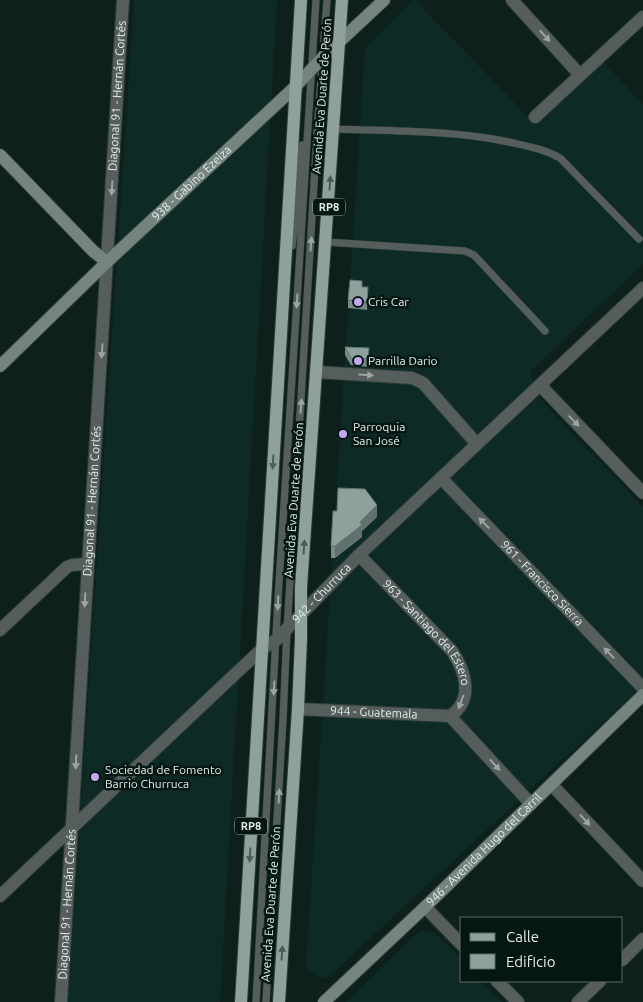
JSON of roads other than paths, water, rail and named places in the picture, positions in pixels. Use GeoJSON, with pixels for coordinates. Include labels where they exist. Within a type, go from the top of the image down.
{"type":"FeatureCollection","features":[{"type":"Feature","properties":{"kind":"main road","name":"Avenida Eva Duarte de Perón"},"geometry":{"type":"LineString","coordinates":[[241,1002],[301,0]]}},
{"type":"Feature","properties":{"kind":"main road","name":"Avenida Eva Duarte de Perón"},"geometry":{"type":"LineString","coordinates":[[279,1002],[298,709],[302,578],[342,0]]}},
{"type":"Feature","properties":{"kind":"street","name":"Diagonal 91 - Hernán Cortés"},"geometry":{"type":"LineString","coordinates":[[61,1002],[87,564],[124,0]]}},
{"type":"Feature","properties":{"kind":"street","name":"938 - Gabino Ezeiza"},"geometry":{"type":"LineString","coordinates":[[0,366],[296,86],[323,57],[384,0]]}},
{"type":"Feature","properties":{"kind":"street"},"geometry":{"type":"LineString","coordinates":[[512,0],[580,74]]}},
{"type":"Feature","properties":{"kind":"street"},"geometry":{"type":"LineString","coordinates":[[535,118],[643,16]]}},
{"type":"Feature","properties":{"kind":"street"},"geometry":{"type":"LineString","coordinates":[[2,162],[93,251],[108,262]]}},
{"type":"Feature","properties":{"kind":"street","name":"942 - Churruca"},"geometry":{"type":"LineString","coordinates":[[0,896],[262,649],[287,630],[359,555],[643,288]]}},
{"type":"Feature","properties":{"kind":"street"},"geometry":{"type":"LineString","coordinates":[[317,372],[419,380],[424,383],[476,444]]}},
{"type":"Feature","properties":{"kind":"street"},"geometry":{"type":"LineString","coordinates":[[540,385],[643,492]]}},
{"type":"Feature","properties":{"kind":"street","name":"961 - Francisco Sierra"},"geometry":{"type":"LineString","coordinates":[[441,478],[643,688]]}},
{"type":"Feature","properties":{"kind":"street","name":"963 - Santiago del Estero"},"geometry":{"type":"LineString","coordinates":[[359,555],[452,651],[458,660],[463,670],[464,701],[459,710],[450,716]]}},
{"type":"Feature","properties":{"kind":"street"},"geometry":{"type":"LineString","coordinates":[[0,630],[67,567],[87,564]]}},
{"type":"Feature","properties":{"kind":"street","name":"946 - Avenida Hugo del Carril"},"geometry":{"type":"LineString","coordinates":[[324,1002],[425,908],[643,695]]}},
{"type":"Feature","properties":{"kind":"street","name":"944 - Guatemala"},"geometry":{"type":"LineString","coordinates":[[298,709],[450,716]]}},
{"type":"Feature","properties":{"kind":"street"},"geometry":{"type":"LineString","coordinates":[[450,716],[531,804]]}},
{"type":"Feature","properties":{"kind":"street"},"geometry":{"type":"LineString","coordinates":[[552,784],[643,881]]}},
{"type":"Feature","properties":{"kind":"street"},"geometry":{"type":"LineString","coordinates":[[425,908],[460,943]]}},
{"type":"Feature","properties":{"kind":"street"},"geometry":{"type":"LineString","coordinates":[[623,959],[643,939]]}},
{"type":"Feature","properties":{"kind":"street"},"geometry":{"type":"LineString","coordinates":[[498,982],[518,1002]]}},
{"type":"Feature","properties":{"kind":"street"},"geometry":{"type":"LineString","coordinates":[[578,1002],[599,982]]}},
{"type":"Feature","properties":{"kind":"lane"},"geometry":{"type":"LineString","coordinates":[[256,1002],[276,640],[316,0]]}},
{"type":"Feature","properties":{"kind":"lane"},"geometry":{"type":"LineString","coordinates":[[266,1002],[287,630],[327,0]]}},
{"type":"Feature","properties":{"kind":"lane"},"geometry":{"type":"LineString","coordinates":[[283,308],[296,218],[302,147],[310,95]]}},
{"type":"Feature","properties":{"kind":"lane"},"geometry":{"type":"LineString","coordinates":[[334,129],[482,136],[551,153],[560,158],[639,239]]}},
{"type":"Feature","properties":{"kind":"lane"},"geometry":{"type":"LineString","coordinates":[[326,242],[465,251],[474,256],[545,331]]}},
{"type":"Feature","properties":{"kind":"place","name":"Cris Car"},"geometry":{"type":"Point","coordinates":[358,302]}},
{"type":"Feature","properties":{"kind":"place","name":"Parrilla Dario"},"geometry":{"type":"Point","coordinates":[358,361]}},
{"type":"Feature","properties":{"kind":"place","name":"Parroquia San José"},"geometry":{"type":"Point","coordinates":[343,434]}},
{"type":"Feature","properties":{"kind":"place","name":"Sociedad de Fomento Barrio Churruca"},"geometry":{"type":"Point","coordinates":[95,777]}}]}
